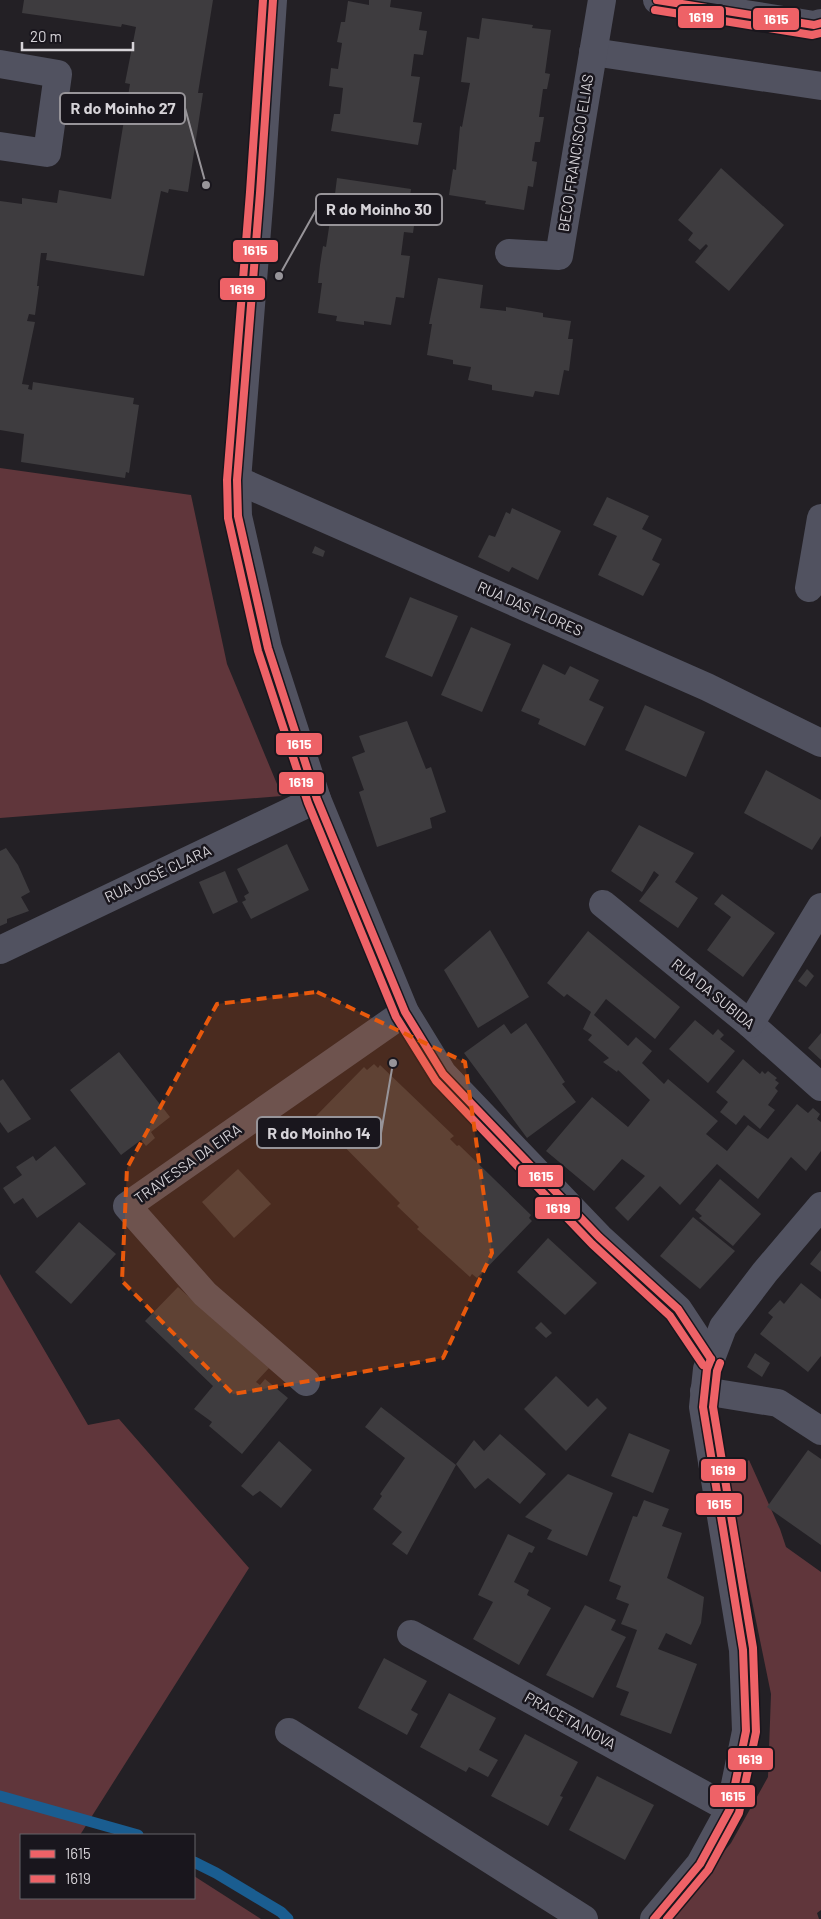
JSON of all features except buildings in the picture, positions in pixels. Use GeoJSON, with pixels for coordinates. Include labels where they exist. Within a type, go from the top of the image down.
{"type":"FeatureCollection","features":[{"type":"Feature","properties":{"kind":"street"},"geometry":{"type":"LineString","coordinates":[[273,0],[237,480],[238,516],[268,648],[317,799],[405,1012],[443,1074],[599,1237],[678,1309],[711,1359]]}},
{"type":"Feature","properties":{"kind":"street","name":"BECO FRANCISCO ELIAS"},"geometry":{"type":"LineString","coordinates":[[509,253],[559,256],[602,0]]}},
{"type":"Feature","properties":{"kind":"street"},"geometry":{"type":"LineString","coordinates":[[657,0],[715,4],[814,25],[821,23]]}},
{"type":"Feature","properties":{"kind":"street"},"geometry":{"type":"LineString","coordinates":[[593,52],[821,86]]}},
{"type":"Feature","properties":{"kind":"street"},"geometry":{"type":"LineString","coordinates":[[0,64],[58,74],[48,153],[0,146]]}},
{"type":"Feature","properties":{"kind":"street","name":"RUA DAS FLORES"},"geometry":{"type":"LineString","coordinates":[[237,480],[707,687],[821,743]]}},
{"type":"Feature","properties":{"kind":"street"},"geometry":{"type":"LineString","coordinates":[[809,588],[821,518]]}},
{"type":"Feature","properties":{"kind":"street","name":"RUA JOSÉ CLARA"},"geometry":{"type":"LineString","coordinates":[[0,950],[317,799]]}},
{"type":"Feature","properties":{"kind":"street","name":"RUA DA SUBIDA"},"geometry":{"type":"LineString","coordinates":[[603,904],[750,1024],[821,1087]]}},
{"type":"Feature","properties":{"kind":"street"},"geometry":{"type":"LineString","coordinates":[[750,1024],[821,907]]}},
{"type":"Feature","properties":{"kind":"street","name":"TRAVESSA DA EIRA"},"geometry":{"type":"LineString","coordinates":[[306,1382],[205,1294],[128,1206],[405,1012]]}},
{"type":"Feature","properties":{"kind":"street"},"geometry":{"type":"LineString","coordinates":[[654,1919],[700,1864],[730,1809],[746,1731],[743,1650],[702,1407],[707,1369],[723,1327],[765,1272],[821,1206]]}},
{"type":"Feature","properties":{"kind":"street"},"geometry":{"type":"LineString","coordinates":[[704,1391],[778,1403],[821,1431]]}},
{"type":"Feature","properties":{"kind":"street","name":"PRACETA NOVA"},"geometry":{"type":"LineString","coordinates":[[410,1634],[730,1809]]}},
{"type":"Feature","properties":{"kind":"street"},"geometry":{"type":"LineString","coordinates":[[289,1732],[584,1919]]}},
{"type":"Feature","properties":{"kind":"highlighted area"},"geometry":{"type":"Polygon","coordinates":[[[317,992],[465,1062],[492,1253],[443,1358],[233,1394],[122,1281],[127,1168],[217,1004],[317,992]]]}},
{"type":"Feature","properties":{"kind":"shaded area"},"geometry":{"type":"Polygon","coordinates":[[[0,468],[191,495],[227,664],[282,796],[0,818],[0,468]]]}},
{"type":"Feature","properties":{"kind":"shaded area"},"geometry":{"type":"Polygon","coordinates":[[[0,1274],[88,1425],[119,1419],[249,1568],[81,1834],[20,1834],[20,1899],[195,1899],[195,1877],[261,1919],[0,1919],[0,1274]]]}},
{"type":"Feature","properties":{"kind":"shaded area"},"geometry":{"type":"Polygon","coordinates":[[[749,1460],[780,1529],[786,1547],[821,1572],[821,1910],[817,1913],[819,1919],[667,1919],[731,1843],[768,1777],[771,1694],[727,1479],[749,1460]]]}},
{"type":"Feature","properties":{"kind":"waterway"},"geometry":{"type":"LineString","coordinates":[[0,1796],[134,1834]]}},
{"type":"Feature","properties":{"kind":"waterway"},"geometry":{"type":"LineString","coordinates":[[195,1862],[281,1912],[288,1919]]}},
{"type":"Feature","properties":{"kind":"transit line","name":"1619"},"geometry":{"type":"LineString","coordinates":[[263,0],[227,480],[228,518],[258,651],[308,803],[396,1017],[436,1081],[592,1244],[670,1316],[703,1365]]}},
{"type":"Feature","properties":{"kind":"transit line","name":"1615"},"geometry":{"type":"LineString","coordinates":[[273,0],[237,480],[238,516],[268,648],[317,799],[405,1012],[443,1074],[599,1237],[678,1309],[711,1359]]}},
{"type":"Feature","properties":{"kind":"transit line","name":"1615"},"geometry":{"type":"LineString","coordinates":[[657,0],[814,25],[821,23]]}},
{"type":"Feature","properties":{"kind":"transit line","name":"1619"},"geometry":{"type":"LineString","coordinates":[[655,10],[812,35],[821,33]]}},
{"type":"Feature","properties":{"kind":"transit line","name":"1615"},"geometry":{"type":"LineString","coordinates":[[654,1919],[700,1864],[730,1809],[746,1731],[743,1650],[703,1407],[707,1369],[711,1359]]}},
{"type":"Feature","properties":{"kind":"transit line","name":"1619"},"geometry":{"type":"LineString","coordinates":[[667,1919],[708,1870],[739,1813],[756,1732],[753,1648],[713,1407],[717,1371],[720,1363]]}},
{"type":"Feature","properties":{"kind":"place","name":"R do Moinho 27"},"geometry":{"type":"Point","coordinates":[206,185]}},
{"type":"Feature","properties":{"kind":"place","name":"R do Moinho 30"},"geometry":{"type":"Point","coordinates":[279,276]}},
{"type":"Feature","properties":{"kind":"place","name":"R do Moinho 14"},"geometry":{"type":"Point","coordinates":[393,1063]}}]}
